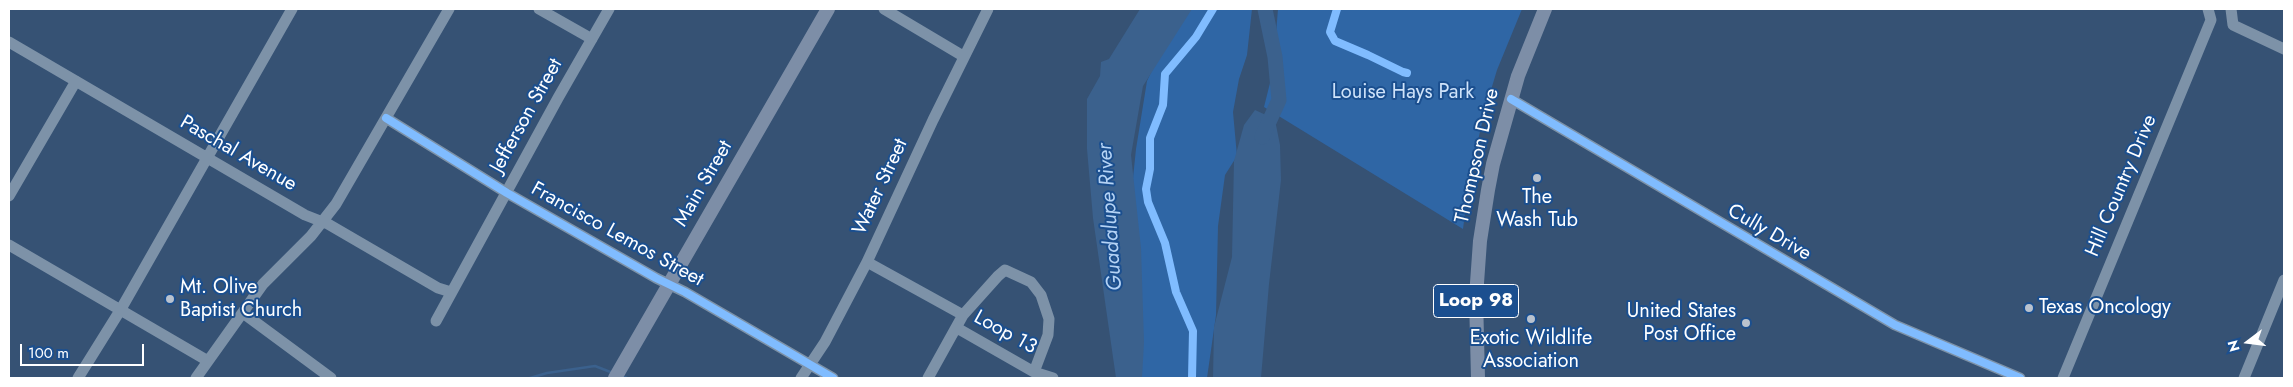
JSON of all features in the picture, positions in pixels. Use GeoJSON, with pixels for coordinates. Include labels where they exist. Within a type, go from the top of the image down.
{"type":"FeatureCollection","features":[{"type":"Feature","properties":{"kind":"main road","name":"Main Street"},"geometry":{"type":"LineString","coordinates":[[615,378],[828,9]]}},
{"type":"Feature","properties":{"kind":"main road","name":"Thompson Drive"},"geometry":{"type":"LineString","coordinates":[[1478,378],[1476,297],[1480,241],[1493,164],[1524,58],[1545,9]]}},
{"type":"Feature","properties":{"kind":"street"},"geometry":{"type":"LineString","coordinates":[[78,378],[121,309],[292,9]]}},
{"type":"Feature","properties":{"kind":"street"},"geometry":{"type":"LineString","coordinates":[[196,378],[263,284],[323,222],[336,204],[449,9]]}},
{"type":"Feature","properties":{"kind":"street"},"geometry":{"type":"LineString","coordinates":[[539,9],[592,39]]}},
{"type":"Feature","properties":{"kind":"street","name":"Jefferson Street"},"geometry":{"type":"LineString","coordinates":[[436,321],[609,9]]}},
{"type":"Feature","properties":{"kind":"street"},"geometry":{"type":"LineString","coordinates":[[884,9],[963,56]]}},
{"type":"Feature","properties":{"kind":"street","name":"Water Street"},"geometry":{"type":"LineString","coordinates":[[801,378],[825,342],[867,262],[963,56],[988,9]]}},
{"type":"Feature","properties":{"kind":"street","name":"Hill Country Drive"},"geometry":{"type":"LineString","coordinates":[[2064,378],[2208,29],[2211,20],[2208,9]]}},
{"type":"Feature","properties":{"kind":"street"},"geometry":{"type":"LineString","coordinates":[[2231,9],[2233,25],[2284,49]]}},
{"type":"Feature","properties":{"kind":"street","name":"Paschal Avenue"},"geometry":{"type":"LineString","coordinates":[[9,42],[305,215],[323,222],[438,288],[451,292]]}},
{"type":"Feature","properties":{"kind":"street"},"geometry":{"type":"LineString","coordinates":[[9,196],[76,81]]}},
{"type":"Feature","properties":{"kind":"street","name":"Cully Drive"},"geometry":{"type":"LineString","coordinates":[[1511,99],[1895,326],[2020,378]]}},
{"type":"Feature","properties":{"kind":"street","name":"Francisco Lemos Street"},"geometry":{"type":"LineString","coordinates":[[386,118],[507,193],[833,378]]}},
{"type":"Feature","properties":{"kind":"street"},"geometry":{"type":"LineString","coordinates":[[9,245],[208,361]]}},
{"type":"Feature","properties":{"kind":"street"},"geometry":{"type":"LineString","coordinates":[[867,262],[964,315],[928,378]]}},
{"type":"Feature","properties":{"kind":"street","name":"Loop 13"},"geometry":{"type":"LineString","coordinates":[[964,315],[1005,270],[1031,282],[1041,295],[1049,319],[1048,335],[1034,372]]}},
{"type":"Feature","properties":{"kind":"street"},"geometry":{"type":"LineString","coordinates":[[2244,378],[2284,280]]}},
{"type":"Feature","properties":{"kind":"street"},"geometry":{"type":"LineString","coordinates":[[243,313],[328,378]]}},
{"type":"Feature","properties":{"kind":"street","name":"Loop 13"},"geometry":{"type":"LineString","coordinates":[[956,328],[1034,372],[1054,378]]}},
{"type":"Feature","properties":{"kind":"green space"},"geometry":{"type":"Polygon","coordinates":[[[1191,9],[1252,9],[1247,55],[1239,79],[1233,112],[1237,156],[1225,175],[1218,226],[1216,315],[1207,378],[1137,378],[1133,178],[1136,149],[1147,81],[1156,62],[1191,9]]]}},
{"type":"Feature","properties":{"kind":"green space","name":"Louise Hays Park"},"geometry":{"type":"Polygon","coordinates":[[[1278,9],[1522,9],[1497,70],[1485,110],[1470,175],[1463,229],[1264,107],[1273,71],[1278,9]]]}},
{"type":"Feature","properties":{"kind":"water"},"geometry":{"type":"Polygon","coordinates":[[[1140,9],[1192,9],[1143,86],[1131,155],[1141,248],[1144,342],[1142,378],[1116,378],[1093,218],[1087,149],[1087,99],[1100,76],[1101,62],[1109,59],[1140,9]]]}},
{"type":"Feature","properties":{"kind":"water"},"geometry":{"type":"Polygon","coordinates":[[[1255,110],[1268,116],[1276,125],[1280,145],[1281,180],[1261,378],[1213,378],[1214,327],[1232,257],[1234,161],[1244,125],[1255,110]]]}},
{"type":"Feature","properties":{"kind":"waterway","name":"Guadalupe River"},"geometry":{"type":"LineString","coordinates":[[1262,137],[1279,100],[1275,57],[1265,9]]}},
{"type":"Feature","properties":{"kind":"waterway"},"geometry":{"type":"LineString","coordinates":[[530,378],[547,373],[595,366],[613,373]]}},
{"type":"Feature","properties":{"kind":"waterway"},"geometry":{"type":"LineString","coordinates":[[621,376],[627,378]]}},
{"type":"Feature","properties":{"kind":"cycle path"},"geometry":{"type":"LineString","coordinates":[[1192,378],[1193,331],[1176,292],[1165,243],[1148,202],[1146,189],[1150,169],[1150,138],[1163,105],[1165,74],[1196,37],[1213,9]]}},
{"type":"Feature","properties":{"kind":"cycle path"},"geometry":{"type":"LineString","coordinates":[[1337,9],[1330,32],[1335,41],[1407,73]]}},
{"type":"Feature","properties":{"kind":"cycle path"},"geometry":{"type":"LineString","coordinates":[[1511,99],[1895,325],[2020,378]]}},
{"type":"Feature","properties":{"kind":"cycle path"},"geometry":{"type":"LineString","coordinates":[[386,118],[507,193],[656,278],[685,292],[833,378]]}},
{"type":"Feature","properties":{"kind":"place","name":"The Wash Tub"},"geometry":{"type":"Point","coordinates":[1537,178]}},
{"type":"Feature","properties":{"kind":"place","name":"Mt. Olive Baptist Church"},"geometry":{"type":"Point","coordinates":[170,299]}},
{"type":"Feature","properties":{"kind":"place","name":"Texas Oncology"},"geometry":{"type":"Point","coordinates":[2029,308]}},
{"type":"Feature","properties":{"kind":"place","name":"Exotic Wildlife Association"},"geometry":{"type":"Point","coordinates":[1531,319]}},
{"type":"Feature","properties":{"kind":"place","name":"United States Post Office"},"geometry":{"type":"Point","coordinates":[1746,323]}}]}
